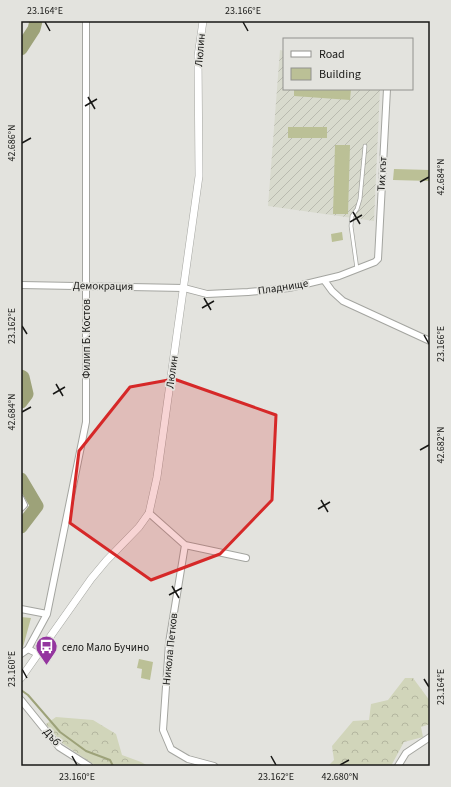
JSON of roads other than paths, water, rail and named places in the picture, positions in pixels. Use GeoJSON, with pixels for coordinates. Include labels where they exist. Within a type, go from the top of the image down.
{"type":"FeatureCollection","features":[{"type":"Feature","properties":{"kind":"street","name":"Филип Б. Костов"},"geometry":{"type":"LineString","coordinates":[[28,649],[47,614],[86,422],[86,21]]}},
{"type":"Feature","properties":{"kind":"street","name":"Люлин"},"geometry":{"type":"LineString","coordinates":[[22,675],[91,579],[139,527],[149,513],[157,476],[199,176],[198,56],[203,21]]}},
{"type":"Feature","properties":{"kind":"street","name":"Тих кът"},"geometry":{"type":"LineString","coordinates":[[378,259],[387,90]]}},
{"type":"Feature","properties":{"kind":"street","name":"Пладнище"},"geometry":{"type":"LineString","coordinates":[[184,288],[207,294],[289,288],[324,280],[357,269],[375,262],[378,259]]}},
{"type":"Feature","properties":{"kind":"street"},"geometry":{"type":"LineString","coordinates":[[324,280],[343,301],[430,341]]}},
{"type":"Feature","properties":{"kind":"street","name":"Демокрация"},"geometry":{"type":"LineString","coordinates":[[21,285],[184,288]]}},
{"type":"Feature","properties":{"kind":"street"},"geometry":{"type":"LineString","coordinates":[[21,499],[24,505],[21,508]]}},
{"type":"Feature","properties":{"kind":"street"},"geometry":{"type":"LineString","coordinates":[[149,513],[185,545],[246,558]]}},
{"type":"Feature","properties":{"kind":"street","name":"Никола Петков"},"geometry":{"type":"LineString","coordinates":[[185,545],[169,643],[163,730],[171,749],[188,759],[214,766]]}},
{"type":"Feature","properties":{"kind":"street"},"geometry":{"type":"LineString","coordinates":[[21,609],[47,614]]}},
{"type":"Feature","properties":{"kind":"street"},"geometry":{"type":"LineString","coordinates":[[21,654],[28,649],[38,654]]}},
{"type":"Feature","properties":{"kind":"street","name":"Дъб"},"geometry":{"type":"LineString","coordinates":[[21,700],[59,747],[89,766]]}},
{"type":"Feature","properties":{"kind":"street"},"geometry":{"type":"LineString","coordinates":[[398,766],[406,753],[430,736]]}},
{"type":"Feature","properties":{"kind":"lane"},"geometry":{"type":"LineString","coordinates":[[357,269],[351,226],[352,216],[357,208],[360,198],[365,146]]}},
{"type":"Feature","properties":{"kind":"waterway"},"geometry":{"type":"LineString","coordinates":[[21,49],[34,29],[36,21]]}},
{"type":"Feature","properties":{"kind":"waterway"},"geometry":{"type":"LineString","coordinates":[[21,376],[23,377],[27,394],[21,402]]}},
{"type":"Feature","properties":{"kind":"waterway"},"geometry":{"type":"LineString","coordinates":[[21,479],[37,506],[21,527]]}},
{"type":"Feature","properties":{"kind":"waterway"},"geometry":{"type":"LineString","coordinates":[[21,690],[28,695],[60,732],[86,751],[110,760],[113,766]]}},
{"type":"Feature","properties":{"kind":"place","name":"село Мало Бучино"},"geometry":{"type":"Point","coordinates":[46,666]}}]}
